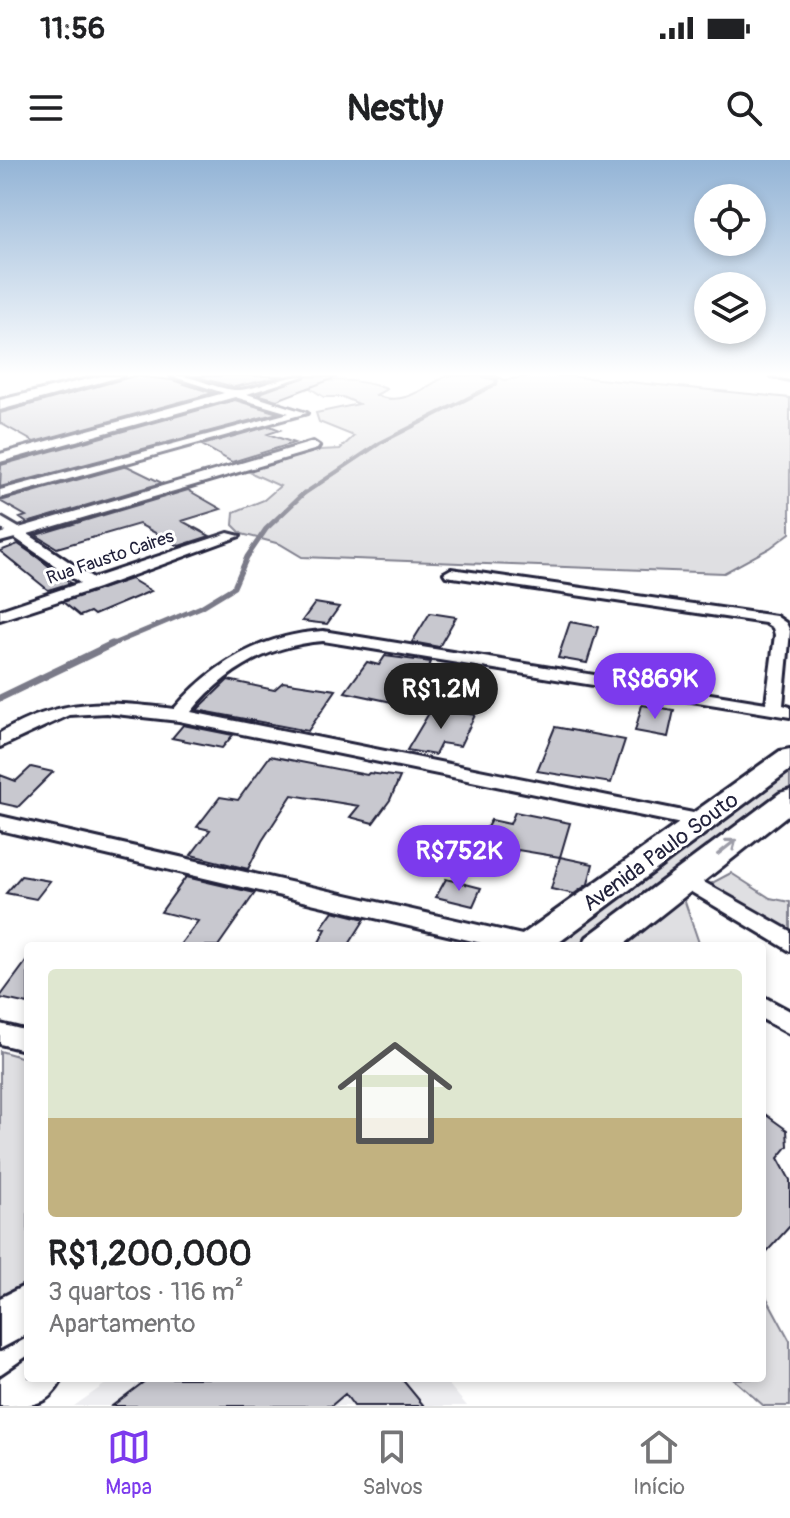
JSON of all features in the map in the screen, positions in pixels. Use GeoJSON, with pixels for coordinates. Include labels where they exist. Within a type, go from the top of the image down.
{"type":"FeatureCollection","features":[{"type":"Feature","properties":{"kind":"street"},"geometry":{"type":"LineString","coordinates":[[0,458],[87,434]]}},
{"type":"Feature","properties":{"kind":"street"},"geometry":{"type":"LineString","coordinates":[[0,494],[222,434]]}},
{"type":"Feature","properties":{"kind":"street"},"geometry":{"type":"LineString","coordinates":[[0,538],[313,446]]}},
{"type":"Feature","properties":{"kind":"street"},"geometry":{"type":"LineString","coordinates":[[0,521],[93,585]]}},
{"type":"Feature","properties":{"kind":"street","name":"Rua Fausto Caires"},"geometry":{"type":"LineString","coordinates":[[0,615],[233,536]]}},
{"type":"Feature","properties":{"kind":"street"},"geometry":{"type":"LineString","coordinates":[[179,715],[197,690],[230,663],[294,639],[323,636],[782,710],[783,635],[780,626],[770,619],[451,573]]}},
{"type":"Feature","properties":{"kind":"street"},"geometry":{"type":"LineString","coordinates":[[0,741],[52,713],[99,705],[179,715],[701,821]]}},
{"type":"Feature","properties":{"kind":"street","name":"Avenida Paulo Souto"},"geometry":{"type":"LineString","coordinates":[[536,942],[789,758]]}},
{"type":"Feature","properties":{"kind":"street","name":"Avenida Paulo Souto"},"geometry":{"type":"LineString","coordinates":[[604,942],[790,799]]}},
{"type":"Feature","properties":{"kind":"street"},"geometry":{"type":"LineString","coordinates":[[0,823],[514,942]]}},
{"type":"Feature","properties":{"kind":"street"},"geometry":{"type":"LineString","coordinates":[[686,879],[790,942]]}},
{"type":"Feature","properties":{"kind":"street"},"geometry":{"type":"LineString","coordinates":[[766,1008],[790,1023]]}},
{"type":"Feature","properties":{"kind":"street"},"geometry":{"type":"LineString","coordinates":[[0,1034],[24,1040]]}},
{"type":"Feature","properties":{"kind":"street"},"geometry":{"type":"LineString","coordinates":[[0,1326],[24,1309]]}},
{"type":"Feature","properties":{"kind":"shaded area"},"geometry":{"type":"Polygon","coordinates":[[[349,434],[790,434],[790,533],[770,548],[724,573],[302,557],[280,544],[242,534],[233,525],[234,512],[264,500],[280,486],[247,471],[320,450],[340,449],[354,436],[349,434]]]}},
{"type":"Feature","properties":{"kind":"shaded area"},"geometry":{"type":"Polygon","coordinates":[[[786,771],[790,772],[790,789],[588,942],[554,942],[786,771]]]}},
{"type":"Feature","properties":{"kind":"shaded area"},"geometry":{"type":"Polygon","coordinates":[[[731,873],[770,898],[790,902],[790,931],[710,884],[731,873]]]}},
{"type":"Feature","properties":{"kind":"shaded area"},"geometry":{"type":"Polygon","coordinates":[[[683,896],[699,942],[624,942],[683,896]]]}},
{"type":"Feature","properties":{"kind":"shaded area"},"geometry":{"type":"Polygon","coordinates":[[[0,1051],[24,1058],[24,1301],[0,1317],[0,1051]]]}},
{"type":"Feature","properties":{"kind":"shaded area"},"geometry":{"type":"Polygon","coordinates":[[[766,1296],[790,1341],[790,1406],[764,1406],[736,1382],[766,1382],[766,1296]]]}},
{"type":"Feature","properties":{"kind":"shaded area"},"geometry":{"type":"Polygon","coordinates":[[[108,1382],[446,1382],[467,1406],[74,1406],[108,1382]]]}},
{"type":"Feature","properties":{"kind":"building"},"geometry":{"type":"Polygon","coordinates":[[[20,434],[63,434],[34,442],[20,434]]]}},
{"type":"Feature","properties":{"kind":"building"},"geometry":{"type":"Polygon","coordinates":[[[112,434],[199,434],[0,487],[1,465],[112,434]]]}},
{"type":"Feature","properties":{"kind":"building"},"geometry":{"type":"Polygon","coordinates":[[[241,434],[268,434],[294,443],[232,462],[202,445],[241,434]]]}},
{"type":"Feature","properties":{"kind":"building"},"geometry":{"type":"Polygon","coordinates":[[[127,466],[162,483],[27,523],[20,518],[26,516],[0,501],[127,466]]]}},
{"type":"Feature","properties":{"kind":"building"},"geometry":{"type":"Polygon","coordinates":[[[188,490],[221,509],[182,521],[210,536],[179,546],[139,524],[57,548],[36,535],[188,490]]]}},
{"type":"Feature","properties":{"kind":"building"},"geometry":{"type":"Polygon","coordinates":[[[18,544],[71,583],[48,590],[0,551],[18,544]]]}},
{"type":"Feature","properties":{"kind":"building"},"geometry":{"type":"Polygon","coordinates":[[[131,579],[151,591],[94,615],[90,612],[80,616],[63,602],[131,579]]]}},
{"type":"Feature","properties":{"kind":"building"},"geometry":{"type":"Polygon","coordinates":[[[315,603],[339,607],[327,624],[302,621],[315,603]]]}},
{"type":"Feature","properties":{"kind":"building"},"geometry":{"type":"Polygon","coordinates":[[[430,613],[456,617],[439,647],[412,642],[430,613]]]}},
{"type":"Feature","properties":{"kind":"building"},"geometry":{"type":"Polygon","coordinates":[[[570,622],[598,627],[587,663],[558,658],[570,622]]]}},
{"type":"Feature","properties":{"kind":"building"},"geometry":{"type":"Polygon","coordinates":[[[385,656],[431,662],[411,706],[345,692],[367,662],[379,665],[385,656]]]}},
{"type":"Feature","properties":{"kind":"building"},"geometry":{"type":"Polygon","coordinates":[[[228,680],[274,690],[283,682],[336,690],[308,731],[197,710],[228,680]]]}},
{"type":"Feature","properties":{"kind":"building"},"geometry":{"type":"Polygon","coordinates":[[[642,705],[674,710],[668,737],[635,731],[642,705]]]}},
{"type":"Feature","properties":{"kind":"building"},"geometry":{"type":"Polygon","coordinates":[[[432,708],[475,715],[460,746],[441,743],[435,755],[407,750],[432,708]]]}},
{"type":"Feature","properties":{"kind":"building"},"geometry":{"type":"Polygon","coordinates":[[[183,725],[233,735],[222,748],[172,738],[183,725]]]}},
{"type":"Feature","properties":{"kind":"building"},"geometry":{"type":"Polygon","coordinates":[[[555,727],[625,740],[611,783],[537,771],[555,727]]]}},
{"type":"Feature","properties":{"kind":"building"},"geometry":{"type":"Polygon","coordinates":[[[270,756],[367,775],[400,777],[390,800],[373,823],[350,817],[359,806],[292,795],[248,869],[191,855],[210,830],[197,827],[220,797],[238,800],[270,756]]]}},
{"type":"Feature","properties":{"kind":"building"},"geometry":{"type":"Polygon","coordinates":[[[31,767],[53,772],[18,807],[0,803],[0,775],[16,781],[31,767]]]}},
{"type":"Feature","properties":{"kind":"building"},"geometry":{"type":"Polygon","coordinates":[[[515,812],[570,823],[560,857],[518,850],[513,858],[474,850],[491,820],[510,824],[515,812]]]}},
{"type":"Feature","properties":{"kind":"building"},"geometry":{"type":"Polygon","coordinates":[[[560,857],[593,864],[588,884],[574,894],[551,889],[560,857]]]}},
{"type":"Feature","properties":{"kind":"building"},"geometry":{"type":"Polygon","coordinates":[[[21,876],[50,881],[36,899],[6,893],[21,876]]]}},
{"type":"Feature","properties":{"kind":"building"},"geometry":{"type":"Polygon","coordinates":[[[186,877],[255,893],[221,942],[182,942],[198,921],[161,912],[186,877]]]}},
{"type":"Feature","properties":{"kind":"building"},"geometry":{"type":"Polygon","coordinates":[[[446,879],[481,888],[473,906],[436,897],[446,879]]]}},
{"type":"Feature","properties":{"kind":"building"},"geometry":{"type":"Polygon","coordinates":[[[333,911],[365,919],[351,942],[319,942],[326,929],[321,928],[333,911]]]}},
{"type":"Feature","properties":{"kind":"building"},"geometry":{"type":"Polygon","coordinates":[[[24,964],[24,1003],[0,997],[24,964]]]}},
{"type":"Feature","properties":{"kind":"building"},"geometry":{"type":"Polygon","coordinates":[[[766,1115],[787,1130],[788,1146],[778,1158],[790,1180],[790,1226],[766,1253],[766,1115]]]}},
{"type":"Feature","properties":{"kind":"building"},"geometry":{"type":"Polygon","coordinates":[[[144,1382],[404,1382],[424,1406],[354,1406],[345,1394],[331,1406],[112,1406],[144,1382]]]}},
{"type":"Feature","properties":{"kind":"waterway"},"geometry":{"type":"LineString","coordinates":[[302,495],[397,434]]}},
{"type":"Feature","properties":{"kind":"waterway"},"geometry":{"type":"LineString","coordinates":[[108,646],[201,607],[234,587],[247,557],[266,529],[304,493]]}},
{"type":"Feature","properties":{"kind":"waterway"},"geometry":{"type":"LineString","coordinates":[[0,698],[112,644]]}}]}
